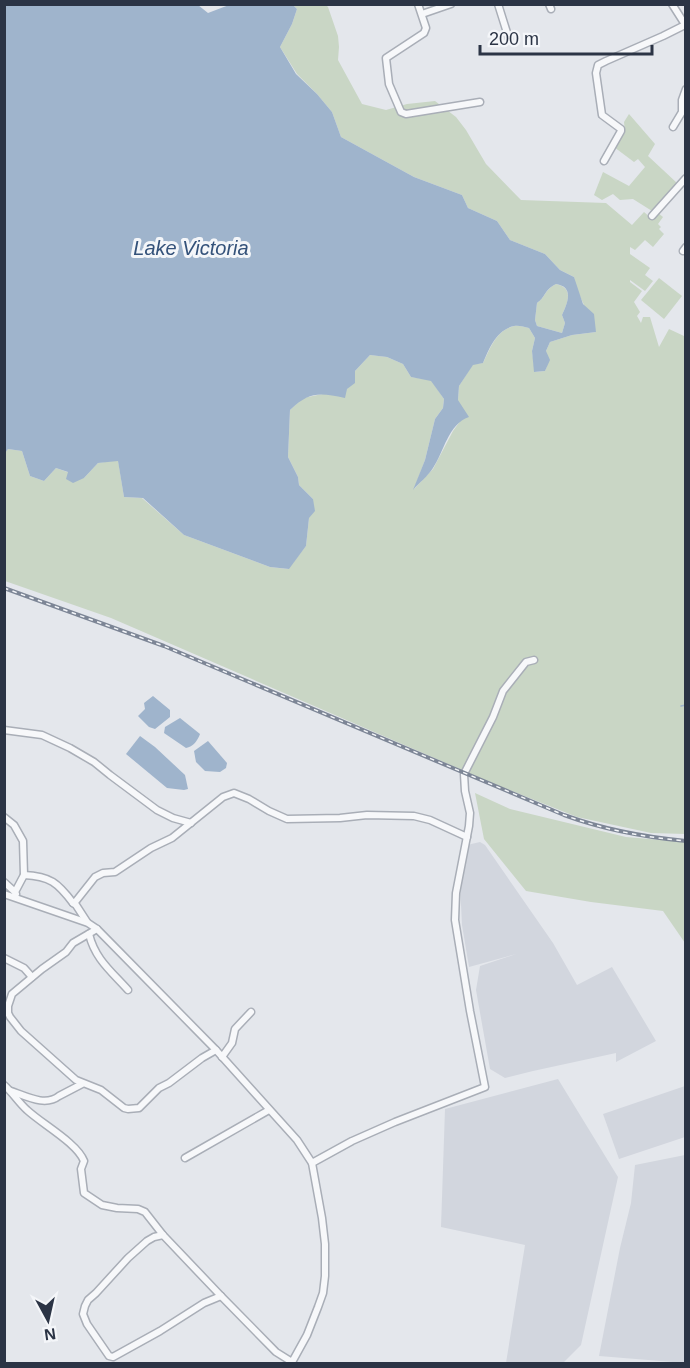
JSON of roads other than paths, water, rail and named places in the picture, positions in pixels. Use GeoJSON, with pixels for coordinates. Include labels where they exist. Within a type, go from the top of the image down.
{"type":"FeatureCollection","features":[{"type":"Feature","properties":{"kind":"street"},"geometry":{"type":"LineString","coordinates":[[418,4],[426,27],[424,33],[386,58],[389,84],[401,112],[406,114],[480,102]]}},
{"type":"Feature","properties":{"kind":"street"},"geometry":{"type":"LineString","coordinates":[[422,14],[451,4]]}},
{"type":"Feature","properties":{"kind":"street"},"geometry":{"type":"LineString","coordinates":[[498,4],[509,39]]}},
{"type":"Feature","properties":{"kind":"street"},"geometry":{"type":"LineString","coordinates":[[604,161],[621,129],[602,115],[596,73],[598,65],[685,26],[672,4]]}},
{"type":"Feature","properties":{"kind":"street"},"geometry":{"type":"LineString","coordinates":[[673,127],[682,112],[682,100],[686,89]]}},
{"type":"Feature","properties":{"kind":"street"},"geometry":{"type":"LineString","coordinates":[[652,216],[686,178]]}},
{"type":"Feature","properties":{"kind":"street"},"geometry":{"type":"LineString","coordinates":[[312,1163],[352,1141],[395,1122],[485,1087],[455,920],[456,893],[470,813],[464,774],[493,717],[503,691],[526,662],[534,660]]}},
{"type":"Feature","properties":{"kind":"street"},"geometry":{"type":"LineString","coordinates":[[4,730],[42,735],[70,748],[94,762],[157,810],[172,818],[191,823]]}},
{"type":"Feature","properties":{"kind":"street"},"geometry":{"type":"LineString","coordinates":[[73,903],[95,877],[103,873],[115,872],[127,865],[172,837],[223,797],[234,793],[287,819],[367,815],[414,816],[429,820],[467,837]]}},
{"type":"Feature","properties":{"kind":"street"},"geometry":{"type":"LineString","coordinates":[[4,817],[18,829],[23,841],[24,875],[16,895]]}},
{"type":"Feature","properties":{"kind":"street"},"geometry":{"type":"LineString","coordinates":[[24,875],[38,875],[55,883],[76,905],[88,923]]}},
{"type":"Feature","properties":{"kind":"street"},"geometry":{"type":"LineString","coordinates":[[4,882],[16,895]]}},
{"type":"Feature","properties":{"kind":"street"},"geometry":{"type":"LineString","coordinates":[[4,894],[16,895],[88,923],[97,929],[216,1050],[297,1140],[312,1163],[324,1235],[325,1276],[321,1300],[307,1335],[292,1363],[276,1352],[221,1296],[163,1236],[143,1210],[102,1205],[84,1193],[81,1169],[84,1161],[81,1154],[28,1111],[4,1085]]}},
{"type":"Feature","properties":{"kind":"street"},"geometry":{"type":"LineString","coordinates":[[97,929],[73,943],[66,952],[12,994],[8,1006],[10,1017],[28,1039],[76,1080],[101,1090],[126,1109],[136,1109],[159,1088],[170,1083],[216,1050]]}},
{"type":"Feature","properties":{"kind":"street"},"geometry":{"type":"LineString","coordinates":[[89,933],[92,946],[99,958],[128,990]]}},
{"type":"Feature","properties":{"kind":"street"},"geometry":{"type":"LineString","coordinates":[[4,958],[24,969],[32,977]]}},
{"type":"Feature","properties":{"kind":"street"},"geometry":{"type":"LineString","coordinates":[[222,1057],[232,1043],[235,1029],[251,1012]]}},
{"type":"Feature","properties":{"kind":"street"},"geometry":{"type":"LineString","coordinates":[[11,1091],[42,1102],[56,1099],[82,1084]]}},
{"type":"Feature","properties":{"kind":"street"},"geometry":{"type":"LineString","coordinates":[[185,1158],[269,1110]]}},
{"type":"Feature","properties":{"kind":"street"},"geometry":{"type":"LineString","coordinates":[[163,1236],[147,1241],[128,1258],[84,1306],[83,1314],[87,1324],[109,1356],[113,1357],[160,1331],[204,1302],[221,1296]]}},
{"type":"Feature","properties":{"kind":"water","name":"Lake Victoria"},"geometry":{"type":"Polygon","coordinates":[[[5,5],[198,5],[208,13],[229,5],[293,5],[297,9],[280,47],[296,74],[332,112],[341,137],[414,177],[462,195],[468,208],[497,221],[510,240],[545,254],[560,270],[574,277],[583,304],[594,314],[596,332],[572,335],[550,342],[546,351],[550,360],[545,371],[534,372],[532,351],[535,338],[529,328],[514,326],[502,332],[494,341],[483,363],[473,365],[459,386],[458,400],[469,417],[451,432],[437,462],[413,490],[425,460],[435,419],[443,408],[444,399],[431,381],[411,377],[403,364],[387,357],[370,355],[355,371],[355,383],[347,389],[345,398],[316,395],[297,404],[290,410],[288,457],[298,477],[299,485],[313,499],[315,511],[309,518],[306,546],[289,569],[270,567],[184,535],[143,498],[124,497],[118,461],[98,463],[84,478],[73,483],[66,479],[68,472],[56,468],[44,481],[30,476],[22,451],[8,449],[5,453],[5,5]],[[556,284],[537,303],[535,320],[537,326],[562,333],[565,323],[562,315],[568,292],[556,284]]]}},
{"type":"Feature","properties":{"kind":"water"},"geometry":{"type":"Polygon","coordinates":[[[153,696],[170,710],[170,717],[155,729],[149,727],[138,716],[145,709],[144,703],[153,696]]]}},
{"type":"Feature","properties":{"kind":"water"},"geometry":{"type":"Polygon","coordinates":[[[180,718],[200,734],[195,743],[186,748],[164,733],[165,727],[180,718]]]}},
{"type":"Feature","properties":{"kind":"water"},"geometry":{"type":"Polygon","coordinates":[[[140,736],[185,775],[188,789],[167,788],[126,754],[140,736]]]}},
{"type":"Feature","properties":{"kind":"water"},"geometry":{"type":"Polygon","coordinates":[[[208,741],[227,763],[226,768],[220,772],[205,771],[196,762],[194,751],[208,741]]]}},
{"type":"Feature","properties":{"kind":"waterway"},"geometry":{"type":"LineString","coordinates":[[681,706],[686,705]]}},
{"type":"Feature","properties":{"kind":"railway"},"geometry":{"type":"LineString","coordinates":[[4,588],[164,646],[564,815],[624,832],[686,841]]}}]}
